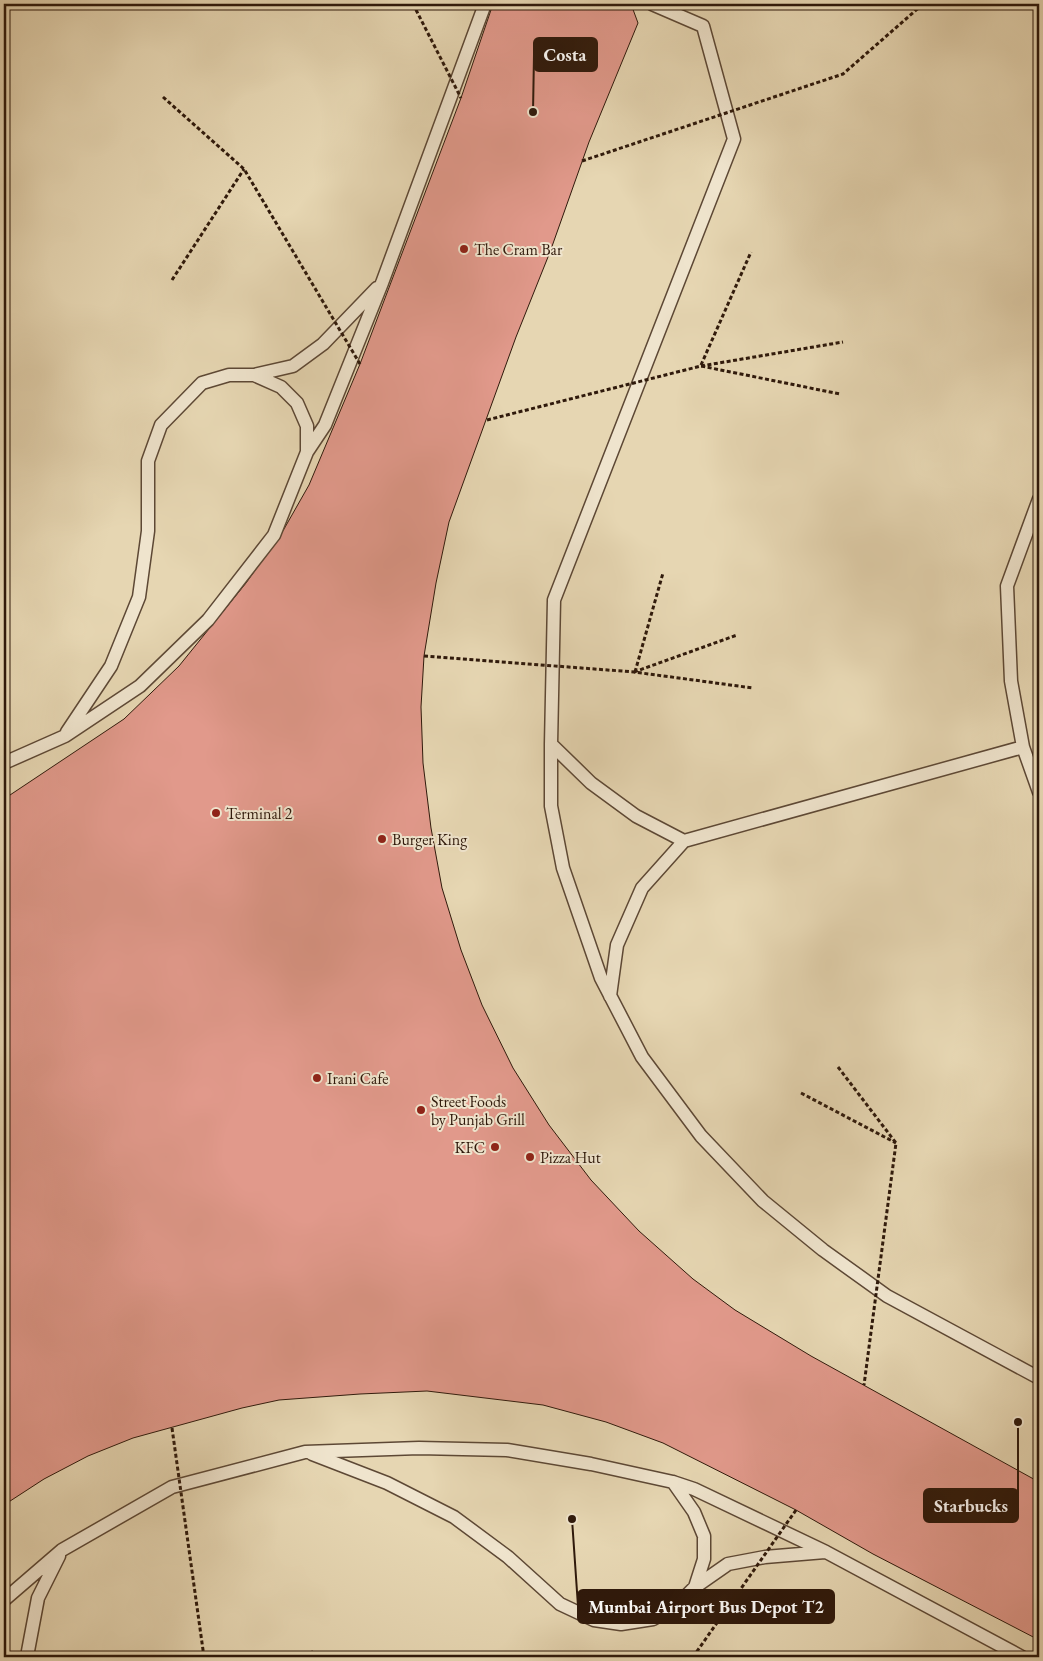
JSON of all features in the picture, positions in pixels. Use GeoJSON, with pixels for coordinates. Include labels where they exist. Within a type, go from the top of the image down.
{"type":"FeatureCollection","features":[{"type":"Feature","properties":{"kind":"lane"},"geometry":{"type":"LineString","coordinates":[[4,763],[65,736],[140,686],[208,620],[274,535],[307,452],[325,425],[382,283],[485,4]]}},
{"type":"Feature","properties":{"kind":"lane"},"geometry":{"type":"LineString","coordinates":[[652,4],[703,26],[734,139],[554,600],[551,744],[552,806],[562,868],[601,978],[610,996],[642,1057],[701,1136],[763,1202],[887,1296],[1039,1378]]}},
{"type":"Feature","properties":{"kind":"lane"},"geometry":{"type":"LineString","coordinates":[[65,736],[111,666],[139,597],[148,531],[148,461],[161,425],[202,383],[229,375],[254,375],[293,366],[323,344],[382,283]]}},
{"type":"Feature","properties":{"kind":"lane"},"geometry":{"type":"LineString","coordinates":[[254,375],[281,387],[297,403],[307,426],[307,452]]}},
{"type":"Feature","properties":{"kind":"lane"},"geometry":{"type":"LineString","coordinates":[[1039,499],[1007,586],[1011,681],[1023,747],[1039,792]]}},
{"type":"Feature","properties":{"kind":"lane"},"geometry":{"type":"LineString","coordinates":[[551,744],[592,783],[636,816],[684,841]]}},
{"type":"Feature","properties":{"kind":"lane"},"geometry":{"type":"LineString","coordinates":[[610,996],[616,946],[642,888],[684,841],[1023,747]]}},
{"type":"Feature","properties":{"kind":"lane"},"geometry":{"type":"LineString","coordinates":[[4,1600],[62,1550],[172,1487],[305,1452],[419,1448],[507,1450],[591,1464],[673,1482],[694,1489],[826,1552],[1022,1657]]}},
{"type":"Feature","properties":{"kind":"lane"},"geometry":{"type":"LineString","coordinates":[[305,1452],[387,1483],[454,1517],[508,1556],[560,1604],[594,1620],[620,1624],[653,1619],[677,1605],[695,1587],[728,1564],[826,1552]]}},
{"type":"Feature","properties":{"kind":"lane"},"geometry":{"type":"LineString","coordinates":[[673,1482],[694,1512],[704,1536],[704,1558],[695,1587]]}},
{"type":"Feature","properties":{"kind":"lane"},"geometry":{"type":"LineString","coordinates":[[28,1657],[38,1598],[62,1550]]}},
{"type":"Feature","properties":{"kind":"path"},"geometry":{"type":"LineString","coordinates":[[413,4],[461,98]]}},
{"type":"Feature","properties":{"kind":"path"},"geometry":{"type":"LineString","coordinates":[[582,161],[843,74],[923,4]]}},
{"type":"Feature","properties":{"kind":"path"},"geometry":{"type":"LineString","coordinates":[[163,97],[244,169],[360,364]]}},
{"type":"Feature","properties":{"kind":"path"},"geometry":{"type":"LineString","coordinates":[[172,280],[244,169]]}},
{"type":"Feature","properties":{"kind":"path"},"geometry":{"type":"LineString","coordinates":[[701,366],[751,252]]}},
{"type":"Feature","properties":{"kind":"path"},"geometry":{"type":"LineString","coordinates":[[487,420],[701,366],[843,342]]}},
{"type":"Feature","properties":{"kind":"path"},"geometry":{"type":"LineString","coordinates":[[701,366],[840,394]]}},
{"type":"Feature","properties":{"kind":"path"},"geometry":{"type":"LineString","coordinates":[[634,672],[663,573]]}},
{"type":"Feature","properties":{"kind":"path"},"geometry":{"type":"LineString","coordinates":[[634,672],[738,635]]}},
{"type":"Feature","properties":{"kind":"path"},"geometry":{"type":"LineString","coordinates":[[424,656],[634,672],[753,688]]}},
{"type":"Feature","properties":{"kind":"path"},"geometry":{"type":"LineString","coordinates":[[838,1067],[896,1143],[864,1385]]}},
{"type":"Feature","properties":{"kind":"path"},"geometry":{"type":"LineString","coordinates":[[801,1093],[896,1143]]}},
{"type":"Feature","properties":{"kind":"path"},"geometry":{"type":"LineString","coordinates":[[172,1428],[204,1657]]}},
{"type":"Feature","properties":{"kind":"path"},"geometry":{"type":"LineString","coordinates":[[693,1657],[796,1510]]}},
{"type":"Feature","properties":{"kind":"path"},"geometry":{"type":"LineString","coordinates":[[292,1657],[313,1652]]}},
{"type":"Feature","properties":{"kind":"building","name":"Terminal 2"},"geometry":{"type":"Polygon","coordinates":[[[493,4],[631,4],[638,23],[589,142],[449,522],[436,583],[424,656],[421,707],[423,763],[431,828],[442,888],[461,950],[482,1005],[513,1068],[549,1125],[591,1180],[639,1231],[693,1279],[735,1310],[811,1356],[1039,1482],[1039,1640],[873,1554],[796,1510],[663,1443],[606,1422],[543,1405],[427,1391],[279,1400],[242,1408],[133,1438],[88,1456],[44,1479],[4,1505],[4,799],[124,719],[179,666],[246,583],[284,529],[309,485],[360,364],[461,98],[493,4]]]}},
{"type":"Feature","properties":{"kind":"place","name":"Costa"},"geometry":{"type":"Point","coordinates":[533,112]}},
{"type":"Feature","properties":{"kind":"place","name":"The Cram Bar"},"geometry":{"type":"Point","coordinates":[464,249]}},
{"type":"Feature","properties":{"kind":"place","name":"Terminal 2"},"geometry":{"type":"Point","coordinates":[216,813]}},
{"type":"Feature","properties":{"kind":"place","name":"Burger King"},"geometry":{"type":"Point","coordinates":[382,839]}},
{"type":"Feature","properties":{"kind":"place","name":"Irani Cafe"},"geometry":{"type":"Point","coordinates":[317,1078]}},
{"type":"Feature","properties":{"kind":"place","name":"Street Foods by Punjab Grill"},"geometry":{"type":"Point","coordinates":[421,1110]}},
{"type":"Feature","properties":{"kind":"place","name":"KFC"},"geometry":{"type":"Point","coordinates":[495,1147]}},
{"type":"Feature","properties":{"kind":"place","name":"Pizza Hut"},"geometry":{"type":"Point","coordinates":[530,1157]}},
{"type":"Feature","properties":{"kind":"place","name":"Starbucks"},"geometry":{"type":"Point","coordinates":[1018,1422]}},
{"type":"Feature","properties":{"kind":"place","name":"Mumbai Airport Bus Depot T2"},"geometry":{"type":"Point","coordinates":[572,1519]}}]}
